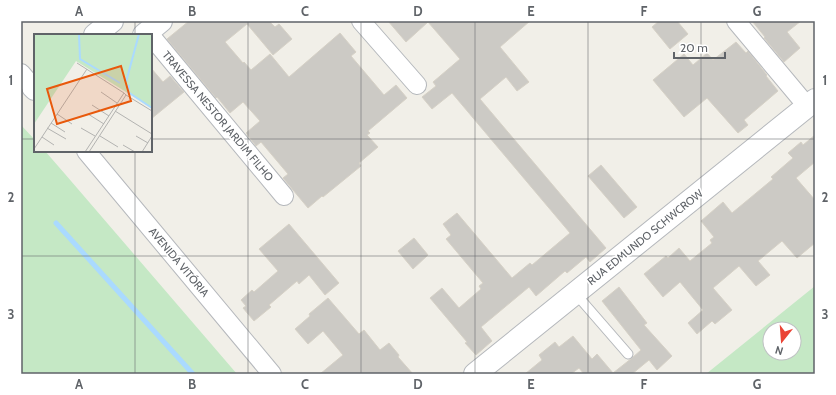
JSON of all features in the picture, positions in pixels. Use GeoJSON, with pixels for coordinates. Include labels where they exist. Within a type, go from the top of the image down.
{"type":"FeatureCollection","features":[{"type":"Feature","properties":{"kind":"street"},"geometry":{"type":"LineString","coordinates":[[97,34],[112,21]]}},
{"type":"Feature","properties":{"kind":"street"},"geometry":{"type":"LineString","coordinates":[[361,21],[416,85]]}},
{"type":"Feature","properties":{"kind":"street"},"geometry":{"type":"LineString","coordinates":[[736,21],[811,103]]}},
{"type":"Feature","properties":{"kind":"street","name":"TRAVESSA NESTOR JARDIM FILHO"},"geometry":{"type":"LineString","coordinates":[[151,32],[284,196]]}},
{"type":"Feature","properties":{"kind":"street","name":"RUA EDMUNDO SCHWCROW"},"geometry":{"type":"LineString","coordinates":[[475,374],[811,103]]}},
{"type":"Feature","properties":{"kind":"street","name":"AVENIDA VITÓRIA"},"geometry":{"type":"LineString","coordinates":[[87,152],[272,374]]}},
{"type":"Feature","properties":{"kind":"lane"},"geometry":{"type":"LineString","coordinates":[[575,293],[628,354]]}},
{"type":"Feature","properties":{"kind":"green space"},"geometry":{"type":"Polygon","coordinates":[[[21,125],[34,139],[34,152],[46,152],[237,374],[21,374],[21,125]]]}},
{"type":"Feature","properties":{"kind":"green space"},"geometry":{"type":"Polygon","coordinates":[[[815,286],[815,374],[706,374],[762,329],[762,361],[802,361],[802,321],[772,321],[815,286]]]}},
{"type":"Feature","properties":{"kind":"building"},"geometry":{"type":"Polygon","coordinates":[[[189,21],[269,21],[275,27],[279,24],[292,39],[273,55],[247,24],[225,42],[251,70],[270,54],[289,77],[340,33],[356,52],[351,56],[384,95],[396,85],[407,98],[368,131],[370,133],[367,135],[378,147],[359,163],[361,166],[308,208],[283,178],[288,174],[261,142],[256,146],[246,133],[260,121],[243,102],[230,113],[167,39],[189,21]]]}},
{"type":"Feature","properties":{"kind":"building"},"geometry":{"type":"Polygon","coordinates":[[[388,21],[530,21],[500,47],[529,82],[517,91],[506,77],[480,99],[606,248],[590,262],[586,257],[567,273],[565,271],[536,296],[529,287],[481,327],[492,341],[476,355],[430,298],[442,288],[459,308],[481,289],[479,286],[483,283],[446,239],[451,235],[443,224],[457,213],[512,278],[530,263],[532,265],[570,233],[452,93],[432,109],[422,97],[436,86],[433,82],[460,59],[428,22],[406,42],[388,21]]]}},
{"type":"Feature","properties":{"kind":"building"},"geometry":{"type":"Polygon","coordinates":[[[659,21],[677,21],[688,34],[670,49],[652,27],[659,21]]]}},
{"type":"Feature","properties":{"kind":"building"},"geometry":{"type":"Polygon","coordinates":[[[752,21],[801,21],[787,32],[800,48],[784,62],[752,21]]]}},
{"type":"Feature","properties":{"kind":"building"},"geometry":{"type":"Polygon","coordinates":[[[736,42],[746,53],[748,51],[778,91],[744,120],[748,125],[738,133],[707,98],[684,117],[653,80],[684,54],[693,65],[707,53],[713,60],[736,42]]]}},
{"type":"Feature","properties":{"kind":"building"},"geometry":{"type":"Polygon","coordinates":[[[152,69],[163,82],[170,76],[184,92],[152,118],[152,69]]]}},
{"type":"Feature","properties":{"kind":"building"},"geometry":{"type":"Polygon","coordinates":[[[815,135],[815,162],[796,178],[815,200],[815,243],[797,258],[782,241],[758,261],[770,275],[756,286],[739,266],[713,288],[732,310],[715,324],[712,321],[697,334],[688,323],[703,310],[680,282],[663,297],[644,274],[666,256],[668,258],[679,248],[690,261],[712,243],[710,240],[714,237],[701,221],[723,202],[732,213],[773,179],[771,177],[793,158],[788,153],[801,142],[803,145],[815,135]]]}},
{"type":"Feature","properties":{"kind":"building"},"geometry":{"type":"Polygon","coordinates":[[[601,165],[637,207],[624,218],[588,176],[601,165]]]}},
{"type":"Feature","properties":{"kind":"building"},"geometry":{"type":"Polygon","coordinates":[[[289,224],[339,283],[325,295],[309,275],[299,284],[297,281],[269,305],[271,307],[254,321],[243,308],[246,306],[241,300],[252,290],[254,292],[278,271],[259,249],[289,224]]]}},
{"type":"Feature","properties":{"kind":"building"},"geometry":{"type":"Polygon","coordinates":[[[414,238],[428,255],[413,269],[398,251],[414,238]]]}},
{"type":"Feature","properties":{"kind":"building"},"geometry":{"type":"Polygon","coordinates":[[[619,287],[647,323],[644,325],[672,356],[657,370],[649,360],[632,374],[584,374],[579,368],[571,374],[525,374],[542,360],[539,355],[555,342],[559,347],[573,336],[592,359],[597,354],[613,373],[641,350],[602,301],[619,287]]]}},
{"type":"Feature","properties":{"kind":"building"},"geometry":{"type":"Polygon","coordinates":[[[328,298],[359,334],[364,330],[380,350],[389,343],[399,355],[398,357],[413,374],[320,374],[343,355],[323,331],[308,344],[295,329],[310,316],[309,314],[328,298]]]}},
{"type":"Feature","properties":{"kind":"waterway"},"geometry":{"type":"LineString","coordinates":[[56,223],[193,374]]}}]}
